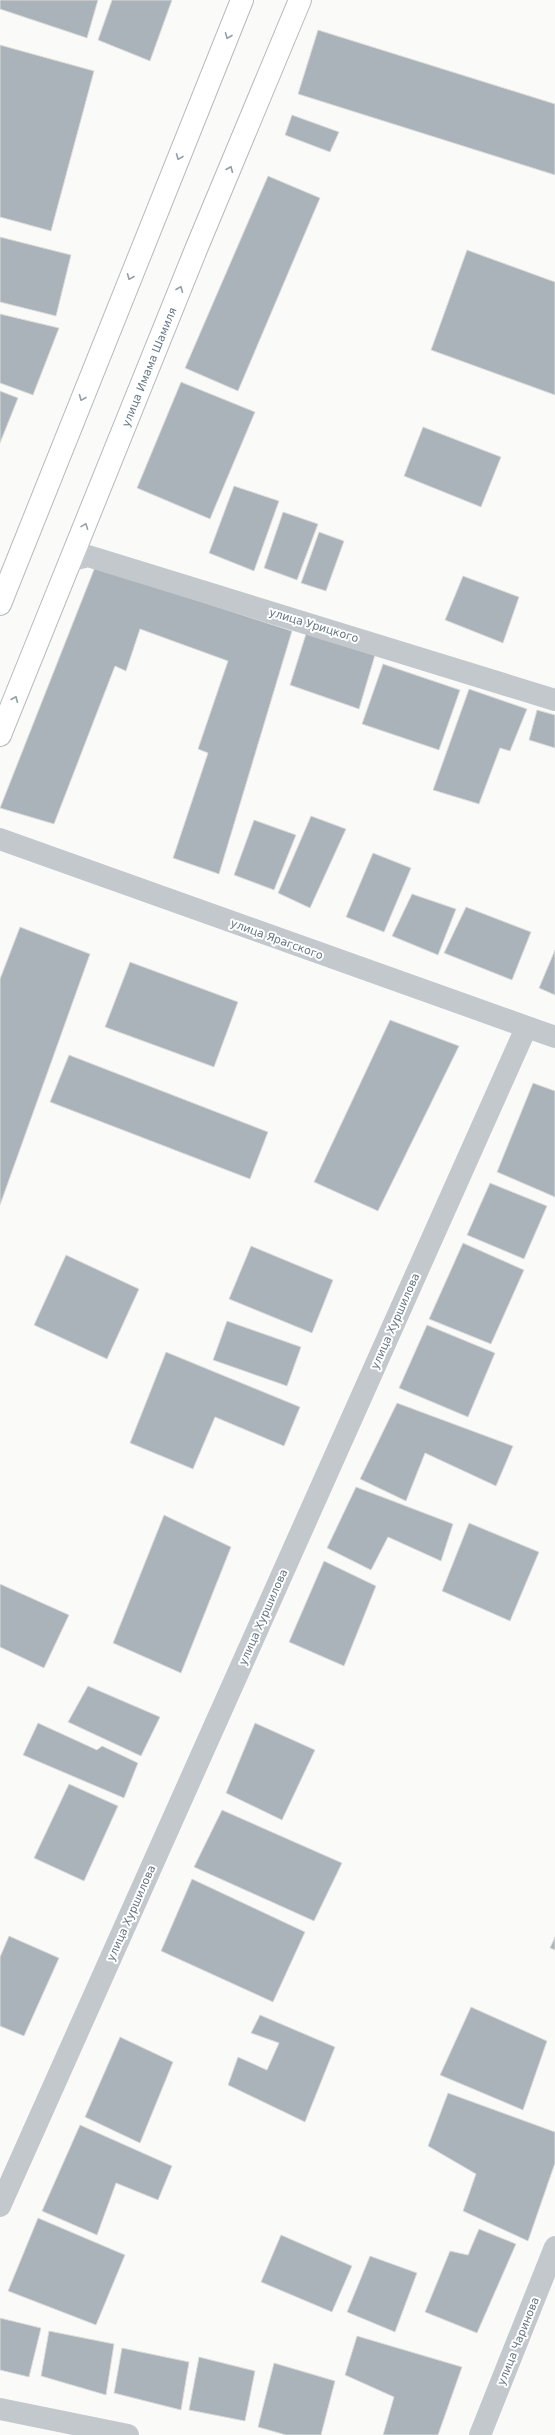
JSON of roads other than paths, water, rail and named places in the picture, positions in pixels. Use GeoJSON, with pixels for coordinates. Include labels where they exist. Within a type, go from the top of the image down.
{"type":"FeatureCollection","features":[{"type":"Feature","properties":{"kind":"main road"},"geometry":{"type":"LineString","coordinates":[[0,604],[242,0]]}},
{"type":"Feature","properties":{"kind":"main road","name":"улица Имама Шамиля"},"geometry":{"type":"LineString","coordinates":[[0,735],[72,560],[188,268],[300,0]]}},
{"type":"Feature","properties":{"kind":"street","name":"улица Урицкого"},"geometry":{"type":"LineString","coordinates":[[72,560],[88,556],[555,700]]}},
{"type":"Feature","properties":{"kind":"street","name":"улица Ярагского"},"geometry":{"type":"LineString","coordinates":[[0,839],[526,1028],[555,1037]]}},
{"type":"Feature","properties":{"kind":"street","name":"улица Хуршилова"},"geometry":{"type":"LineString","coordinates":[[0,2206],[526,1028]]}},
{"type":"Feature","properties":{"kind":"street","name":"улица Чаринова"},"geometry":{"type":"LineString","coordinates":[[480,2435],[555,2247]]}},
{"type":"Feature","properties":{"kind":"street"},"geometry":{"type":"LineString","coordinates":[[0,2409],[128,2435]]}}]}
